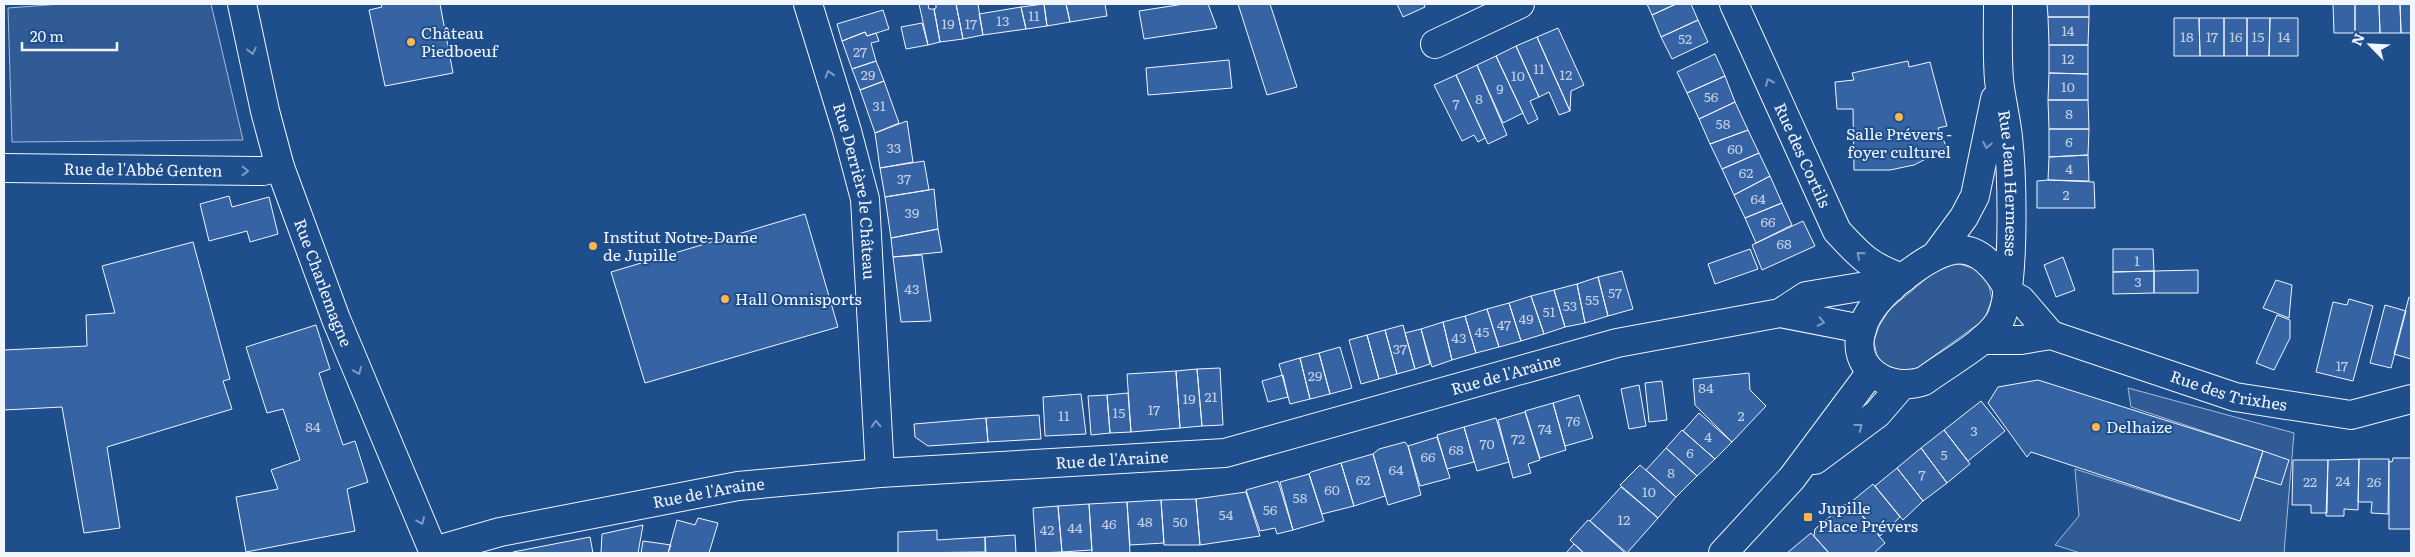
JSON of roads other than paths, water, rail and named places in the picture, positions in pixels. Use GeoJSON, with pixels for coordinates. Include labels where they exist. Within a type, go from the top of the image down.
{"type":"FeatureCollection","features":[{"type":"Feature","properties":{"kind":"street","name":"Rue Charlemagne"},"geometry":{"type":"LineString","coordinates":[[242,4],[265,110],[280,167],[336,319],[434,552]]}},
{"type":"Feature","properties":{"kind":"street","name":"Rue Derrière le Château"},"geometry":{"type":"LineString","coordinates":[[808,4],[847,131],[864,199],[880,472]]}},
{"type":"Feature","properties":{"kind":"street"},"geometry":{"type":"LineString","coordinates":[[1435,44],[1520,4]]}},
{"type":"Feature","properties":{"kind":"street","name":"Rue des Cortils"},"geometry":{"type":"LineString","coordinates":[[1734,4],[1837,231],[1859,255],[1897,283]]}},
{"type":"Feature","properties":{"kind":"street","name":"Rue Jean Hermesse"},"geometry":{"type":"LineString","coordinates":[[1998,4],[1999,80],[2008,138],[2010,237],[2007,290]]}},
{"type":"Feature","properties":{"kind":"street","name":"Rue Jean Hermesse"},"geometry":{"type":"LineString","coordinates":[[1936,255],[1964,217],[1975,196],[1999,80]]}},
{"type":"Feature","properties":{"kind":"street","name":"Rue de l'Abbé Genten"},"geometry":{"type":"LineString","coordinates":[[4,168],[263,171],[280,167]]}},
{"type":"Feature","properties":{"kind":"street"},"geometry":{"type":"LineString","coordinates":[[1960,249],[1978,254],[1993,265],[2007,290],[2004,312],[1998,323],[1982,340],[1924,381],[1902,386],[1890,384],[1871,372],[1861,351],[1862,329],[1879,300],[1897,283],[1936,255],[1960,249]]}},
{"type":"Feature","properties":{"kind":"street"},"geometry":{"type":"LineString","coordinates":[[1780,313],[1806,296],[1872,285],[1897,283]]}},
{"type":"Feature","properties":{"kind":"street","name":"Rue des Trixhes"},"geometry":{"type":"LineString","coordinates":[[2007,290],[2021,300],[2052,334],[2235,397],[2351,415],[2411,399]]}},
{"type":"Feature","properties":{"kind":"street","name":"Rue de l'Araine"},"geometry":{"type":"LineString","coordinates":[[434,552],[500,532],[738,486],[880,472],[1224,453],[1617,343],[1780,313]]}},
{"type":"Feature","properties":{"kind":"street"},"geometry":{"type":"LineString","coordinates":[[1780,313],[1862,329]]}},
{"type":"Feature","properties":{"kind":"street"},"geometry":{"type":"LineString","coordinates":[[1982,340],[2022,340],[2052,334]]}},
{"type":"Feature","properties":{"kind":"street"},"geometry":{"type":"LineString","coordinates":[[1723,553],[1792,478],[1871,372]]}},
{"type":"Feature","properties":{"kind":"street"},"geometry":{"type":"LineString","coordinates":[[1792,478],[1877,414],[1902,386]]}},
{"type":"Feature","properties":{"kind":"place","name":"Château Piedboeuf"},"geometry":{"type":"Point","coordinates":[411,42]}},
{"type":"Feature","properties":{"kind":"place","name":"Salle Prévers - foyer culturel"},"geometry":{"type":"Point","coordinates":[1899,117]}},
{"type":"Feature","properties":{"kind":"place","name":"Institut Notre-Dame de Jupille"},"geometry":{"type":"Point","coordinates":[593,246]}},
{"type":"Feature","properties":{"kind":"place","name":"Hall Omnisports"},"geometry":{"type":"Point","coordinates":[725,299]}},
{"type":"Feature","properties":{"kind":"place","name":"Delhaize"},"geometry":{"type":"Point","coordinates":[2096,427]}},
{"type":"Feature","properties":{"kind":"place","name":"Jupille Place Prévers"},"geometry":{"type":"Point","coordinates":[1808,517]}}]}
